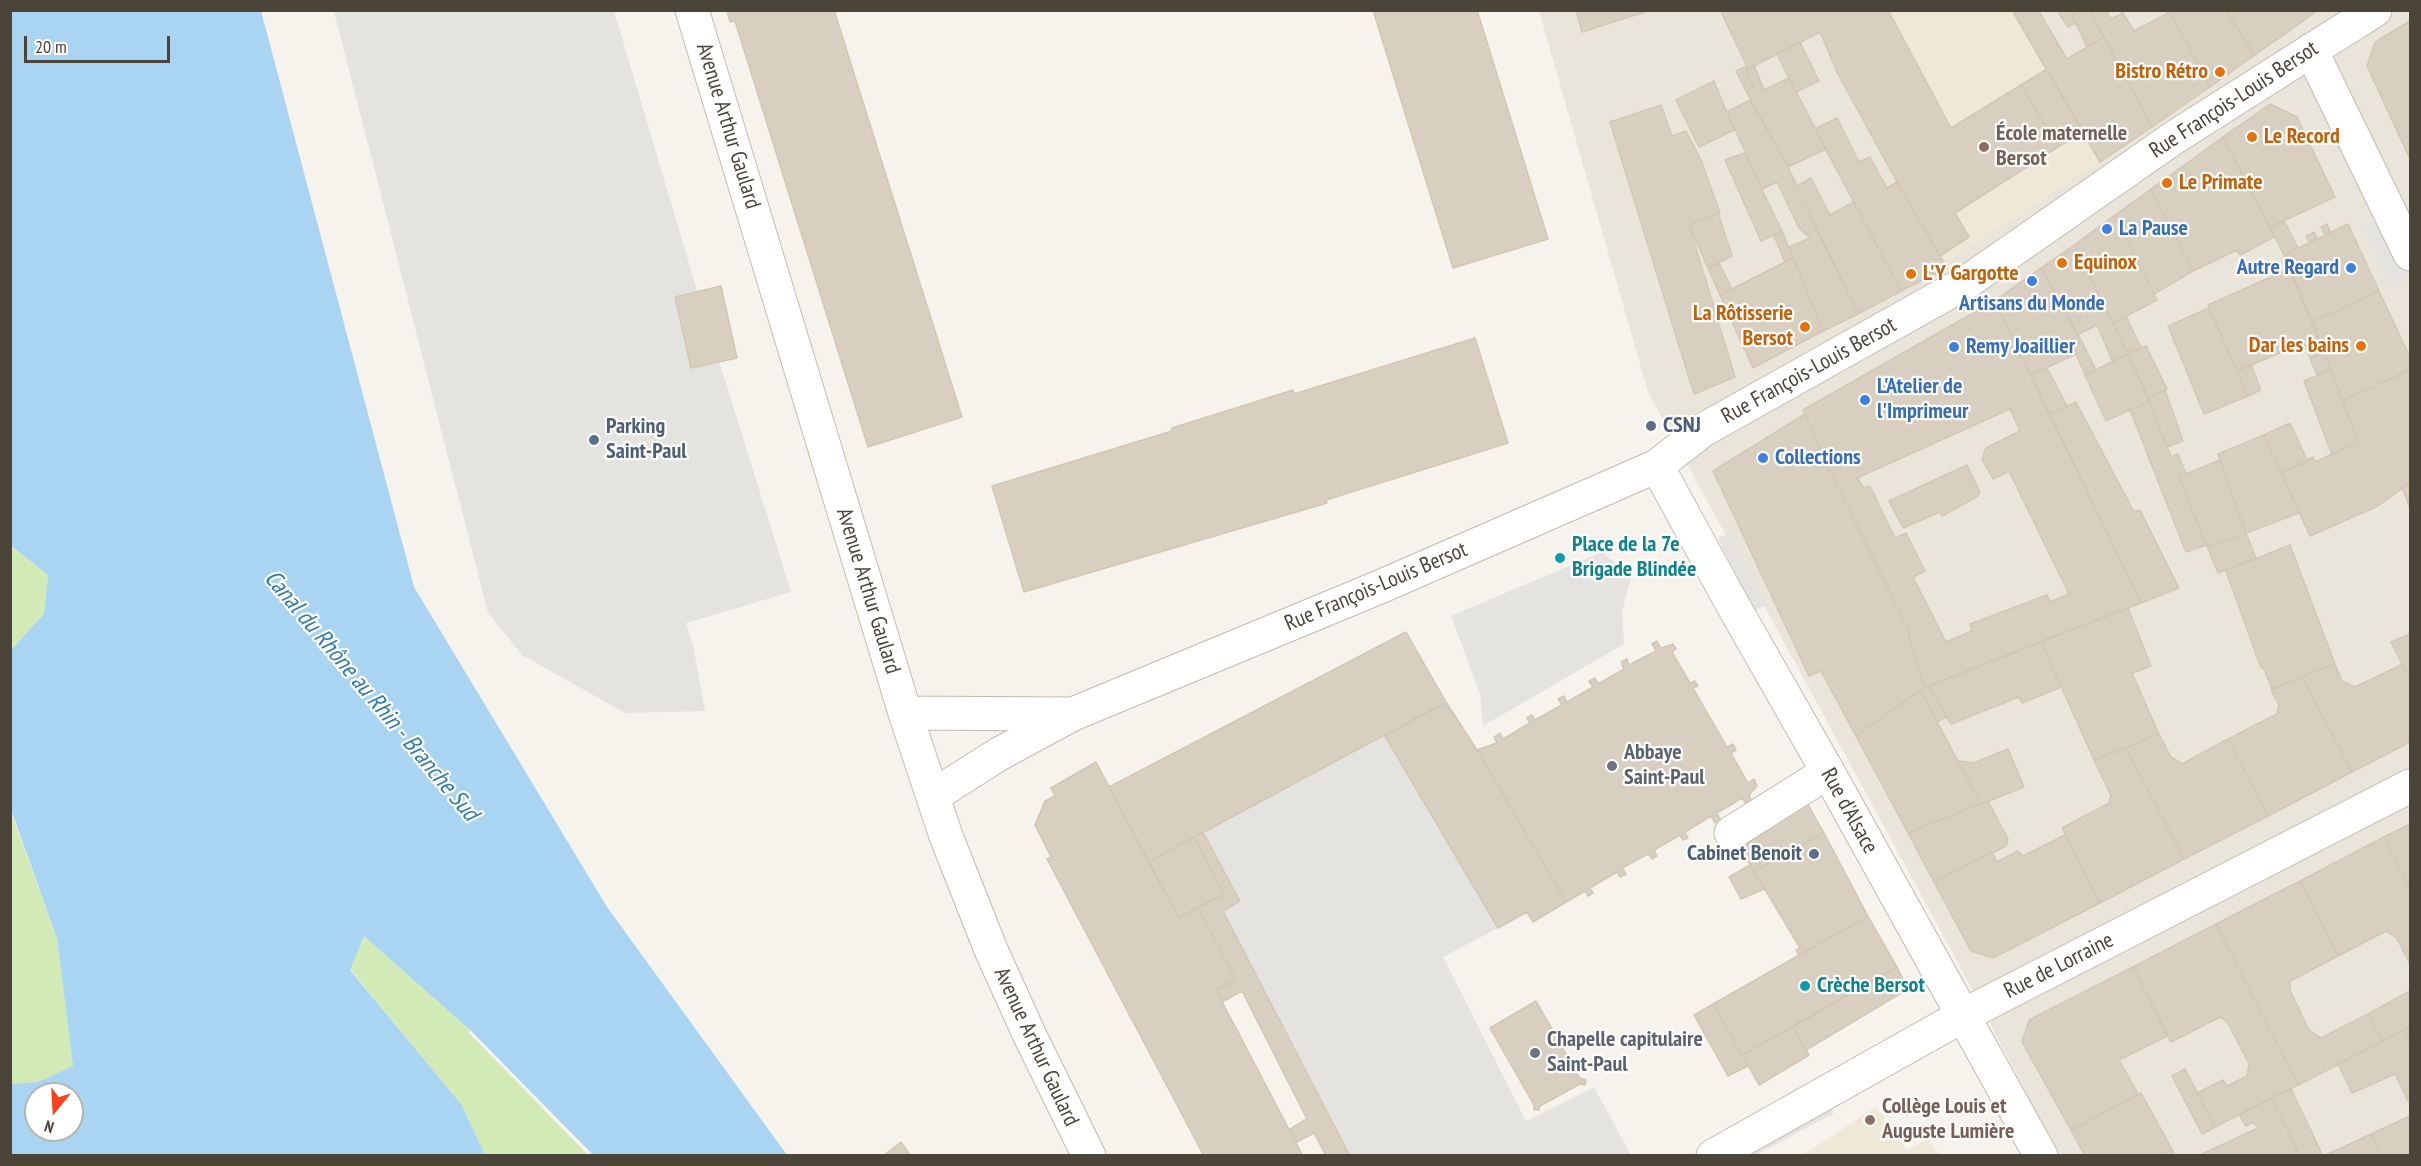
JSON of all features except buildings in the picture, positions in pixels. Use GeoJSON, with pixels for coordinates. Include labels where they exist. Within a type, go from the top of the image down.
{"type":"FeatureCollection","features":[{"type":"Feature","properties":{"kind":"street","name":"Avenue Arthur Gaulard"},"geometry":{"type":"LineString","coordinates":[[693,10],[905,713],[946,836],[991,950],[1089,1155]]}},
{"type":"Feature","properties":{"kind":"street","name":"Rue François-Louis Bersot"},"geometry":{"type":"LineString","coordinates":[[933,796],[999,754],[1072,714],[1382,585],[1657,466],[1703,430],[1967,282],[2175,137],[2375,10]]}},
{"type":"Feature","properties":{"kind":"street"},"geometry":{"type":"LineString","coordinates":[[2311,50],[2410,254]]}},
{"type":"Feature","properties":{"kind":"street","name":"Rue d'Alsace"},"geometry":{"type":"LineString","coordinates":[[1657,466],[2041,1155]]}},
{"type":"Feature","properties":{"kind":"street","name":"Rue François-Louis Bersot"},"geometry":{"type":"LineString","coordinates":[[905,713],[1072,714]]}},
{"type":"Feature","properties":{"kind":"street"},"geometry":{"type":"LineString","coordinates":[[1731,833],[1828,772]]}},
{"type":"Feature","properties":{"kind":"street","name":"Rue de Lorraine"},"geometry":{"type":"LineString","coordinates":[[1713,1155],[1964,1016],[2410,786]]}},
{"type":"Feature","properties":{"kind":"shaded area","name":"Parking Saint-Paul"},"geometry":{"type":"Polygon","coordinates":[[[334,11],[614,11],[696,287],[791,592],[686,623],[693,645],[705,711],[625,713],[522,655],[488,613],[334,11]]]}},
{"type":"Feature","properties":{"kind":"shaded area"},"geometry":{"type":"Polygon","coordinates":[[[1539,11],[2410,11],[2410,1155],[2059,1155],[1955,957],[1648,392],[1539,11]]]}},
{"type":"Feature","properties":{"kind":"shaded area","name":"École maternelle Bersot"},"geometry":{"type":"Polygon","coordinates":[[[1720,11],[2012,11],[2100,162],[1944,263],[1838,74],[1820,32],[1746,70],[1747,65],[1720,11]]]}},
{"type":"Feature","properties":{"kind":"shaded area"},"geometry":{"type":"Polygon","coordinates":[[[2376,219],[2406,284],[2393,290],[2363,225],[2376,219]]]}},
{"type":"Feature","properties":{"kind":"shaded area"},"geometry":{"type":"Polygon","coordinates":[[[1731,532],[1766,605],[1753,611],[1718,538],[1731,532]]]}},
{"type":"Feature","properties":{"kind":"shaded area"},"geometry":{"type":"Polygon","coordinates":[[[1602,552],[1631,577],[1622,612],[1624,644],[1483,726],[1480,694],[1451,616],[1602,552]]]}},
{"type":"Feature","properties":{"kind":"shaded area"},"geometry":{"type":"Polygon","coordinates":[[[1385,736],[1498,928],[1443,957],[1526,1121],[1594,1087],[1631,1155],[1350,1155],[1223,911],[1240,900],[1203,832],[1385,736]]]}},
{"type":"Feature","properties":{"kind":"shaded area"},"geometry":{"type":"Polygon","coordinates":[[[1828,1102],[1834,1113],[1756,1155],[1733,1155],[1828,1102]]]}},
{"type":"Feature","properties":{"kind":"shaded area","name":"Collège Louis et Auguste Lumière"},"geometry":{"type":"Polygon","coordinates":[[[1876,1107],[1907,1150],[1928,1139],[1940,1155],[1803,1155],[1876,1107]]]}},
{"type":"Feature","properties":{"kind":"green space"},"geometry":{"type":"Polygon","coordinates":[[[10,546],[48,575],[44,614],[11,650],[10,546]]]}},
{"type":"Feature","properties":{"kind":"green space"},"geometry":{"type":"Polygon","coordinates":[[[10,810],[57,938],[73,1066],[40,1082],[11,1084],[10,810]]]}},
{"type":"Feature","properties":{"kind":"green space"},"geometry":{"type":"Polygon","coordinates":[[[364,936],[470,1030],[593,1155],[485,1155],[461,1104],[350,969],[364,936]]]}},
{"type":"Feature","properties":{"kind":"water","name":"Canal du Rhône au Rhin - Branche Sud"},"geometry":{"type":"Polygon","coordinates":[[[11,11],[261,11],[414,587],[607,907],[787,1155],[593,1155],[470,1030],[364,936],[350,970],[461,1104],[485,1155],[11,1155],[10,1084],[24,1083],[24,1142],[84,1142],[84,1082],[38,1082],[73,1066],[57,938],[11,810],[11,650],[44,614],[48,575],[11,546],[11,11]]]}},
{"type":"Feature","properties":{"kind":"pier"},"geometry":{"type":"Polygon","coordinates":[[[470,1030],[593,1155],[589,1156],[469,1033],[470,1030]]]}},
{"type":"Feature","properties":{"kind":"place","name":"Bistro Rétro"},"geometry":{"type":"Point","coordinates":[2220,72]}},
{"type":"Feature","properties":{"kind":"place","name":"Le Record"},"geometry":{"type":"Point","coordinates":[2252,137]}},
{"type":"Feature","properties":{"kind":"place","name":"École maternelle Bersot"},"geometry":{"type":"Point","coordinates":[1984,147]}},
{"type":"Feature","properties":{"kind":"place","name":"Le Primate"},"geometry":{"type":"Point","coordinates":[2167,183]}},
{"type":"Feature","properties":{"kind":"place","name":"La Pause"},"geometry":{"type":"Point","coordinates":[2107,229]}},
{"type":"Feature","properties":{"kind":"place","name":"Equinox"},"geometry":{"type":"Point","coordinates":[2062,263]}},
{"type":"Feature","properties":{"kind":"place","name":"Autre Regard"},"geometry":{"type":"Point","coordinates":[2351,268]}},
{"type":"Feature","properties":{"kind":"place","name":"L'Y Gargotte"},"geometry":{"type":"Point","coordinates":[1911,274]}},
{"type":"Feature","properties":{"kind":"place","name":"Artisans du Monde"},"geometry":{"type":"Point","coordinates":[2032,281]}},
{"type":"Feature","properties":{"kind":"place","name":"La Rôtisserie Bersot"},"geometry":{"type":"Point","coordinates":[1805,327]}},
{"type":"Feature","properties":{"kind":"place","name":"Dar les bains"},"geometry":{"type":"Point","coordinates":[2361,346]}},
{"type":"Feature","properties":{"kind":"place","name":"Remy Joaillier"},"geometry":{"type":"Point","coordinates":[1954,347]}},
{"type":"Feature","properties":{"kind":"place","name":"L'Atelier de l'Imprimeur"},"geometry":{"type":"Point","coordinates":[1865,400]}},
{"type":"Feature","properties":{"kind":"place","name":"CSNJ"},"geometry":{"type":"Point","coordinates":[1651,426]}},
{"type":"Feature","properties":{"kind":"place","name":"Parking Saint-Paul"},"geometry":{"type":"Point","coordinates":[594,440]}},
{"type":"Feature","properties":{"kind":"place","name":"Collections"},"geometry":{"type":"Point","coordinates":[1763,458]}},
{"type":"Feature","properties":{"kind":"place","name":"Place de la 7e Brigade Blindée"},"geometry":{"type":"Point","coordinates":[1560,558]}},
{"type":"Feature","properties":{"kind":"place","name":"Abbaye Saint-Paul"},"geometry":{"type":"Point","coordinates":[1612,766]}},
{"type":"Feature","properties":{"kind":"place","name":"Cabinet Benoit"},"geometry":{"type":"Point","coordinates":[1814,854]}},
{"type":"Feature","properties":{"kind":"place","name":"Crèche Bersot"},"geometry":{"type":"Point","coordinates":[1805,986]}},
{"type":"Feature","properties":{"kind":"place","name":"Chapelle capitulaire Saint-Paul"},"geometry":{"type":"Point","coordinates":[1535,1053]}},
{"type":"Feature","properties":{"kind":"place","name":"Collège Louis et Auguste Lumière"},"geometry":{"type":"Point","coordinates":[1870,1120]}}]}
